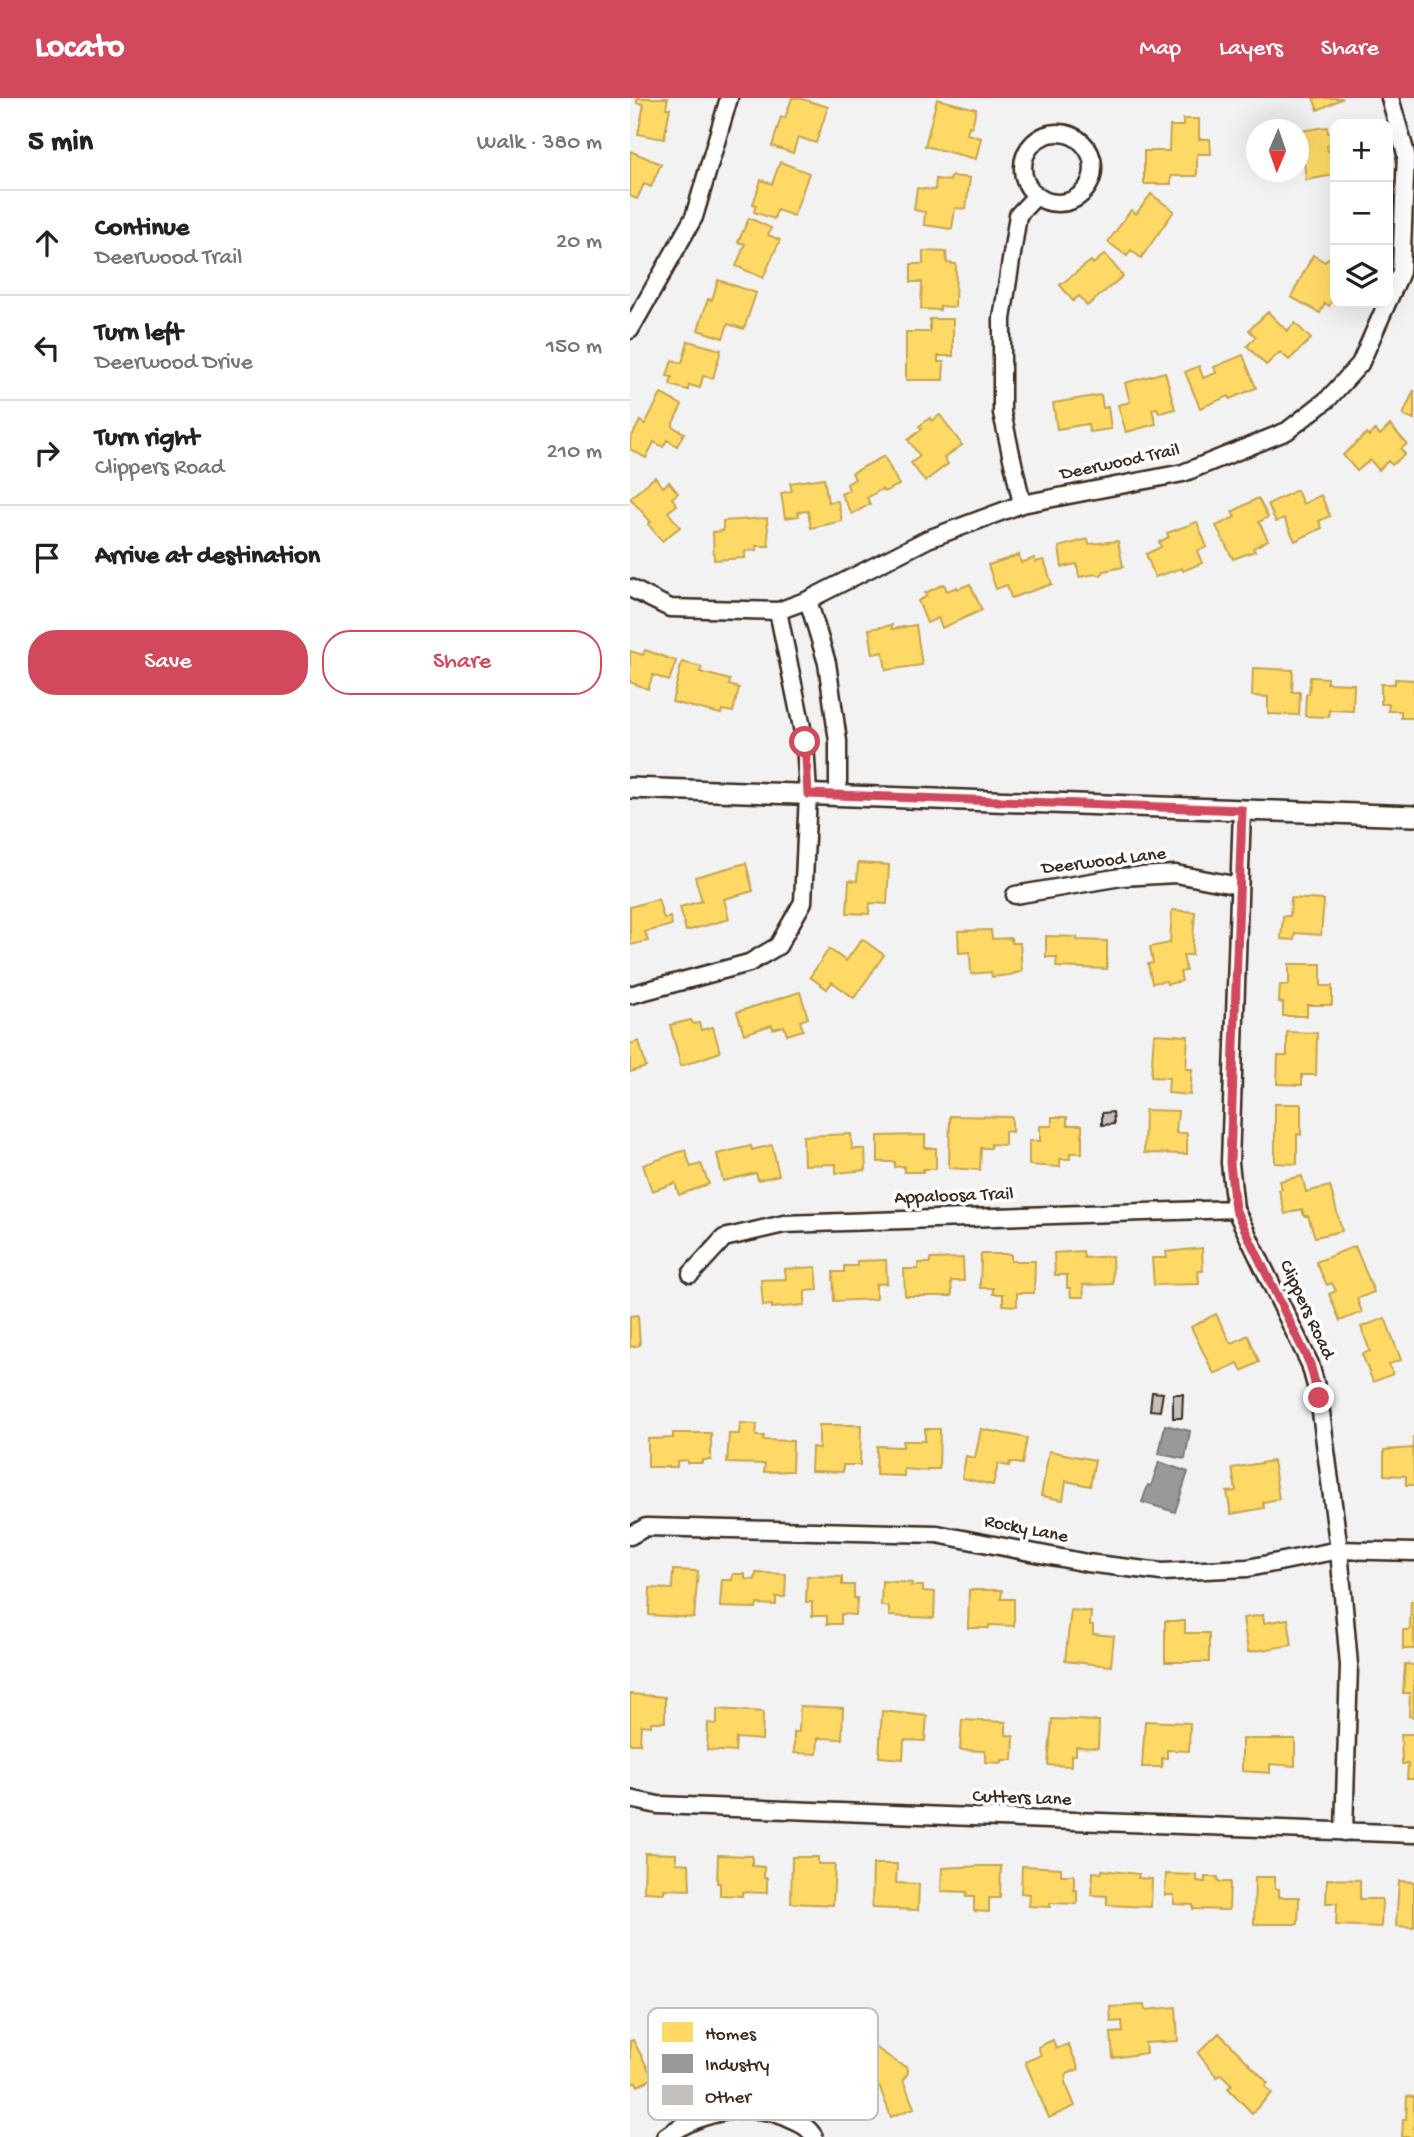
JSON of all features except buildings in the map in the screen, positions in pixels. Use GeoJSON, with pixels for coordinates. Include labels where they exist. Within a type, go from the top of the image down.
{"type":"FeatureCollection","features":[{"type":"Feature","properties":{"kind":"street"},"geometry":{"type":"LineString","coordinates":[[630,330],[694,217],[729,98]]}},
{"type":"Feature","properties":{"kind":"street","name":"Deerwood Trail"},"geometry":{"type":"LineString","coordinates":[[1390,98],[1406,154],[1401,272],[1393,289]]}},
{"type":"Feature","properties":{"kind":"street"},"geometry":{"type":"LineString","coordinates":[[1056,133],[1079,139],[1087,148],[1094,170],[1086,190],[1068,203],[1045,202],[1035,196],[1027,187],[1022,163],[1033,142],[1044,135],[1056,133]]}},
{"type":"Feature","properties":{"kind":"street"},"geometry":{"type":"LineString","coordinates":[[1022,504],[1002,413],[1002,319],[1018,215],[1035,196]]}},
{"type":"Feature","properties":{"kind":"street","name":"Deerwood Trail"},"geometry":{"type":"LineString","coordinates":[[630,588],[670,608],[778,611],[808,600],[928,539],[1022,504],[1183,473],[1287,432],[1328,399],[1360,364],[1384,308]]}},
{"type":"Feature","properties":{"kind":"street"},"geometry":{"type":"LineString","coordinates":[[808,600],[827,663],[838,741],[838,795]]}},
{"type":"Feature","properties":{"kind":"street"},"geometry":{"type":"LineString","coordinates":[[630,995],[749,962],[778,946],[803,902],[808,794],[805,742],[778,611]]}},
{"type":"Feature","properties":{"kind":"street"},"geometry":{"type":"LineString","coordinates":[[630,788],[1414,816]]}},
{"type":"Feature","properties":{"kind":"street","name":"Clippers Road"},"geometry":{"type":"LineString","coordinates":[[1242,810],[1230,1163],[1235,1209],[1310,1364],[1319,1398],[1339,1550],[1349,1665],[1344,1832]]}},
{"type":"Feature","properties":{"kind":"street","name":"Deerwood Lane"},"geometry":{"type":"LineString","coordinates":[[1015,895],[1121,877],[1177,874],[1239,886]]}},
{"type":"Feature","properties":{"kind":"street","name":"Appaloosa Trail"},"geometry":{"type":"LineString","coordinates":[[691,1274],[724,1238],[784,1224],[1235,1209]]}},
{"type":"Feature","properties":{"kind":"street","name":"Rocky Lane"},"geometry":{"type":"LineString","coordinates":[[630,1536],[646,1527],[937,1534],[1087,1563],[1162,1572],[1248,1568],[1339,1550],[1414,1552]]}},
{"type":"Feature","properties":{"kind":"street","name":"Cutters Lane"},"geometry":{"type":"LineString","coordinates":[[630,1799],[658,1805],[1414,1834]]}},
{"type":"Feature","properties":{"kind":"street"},"geometry":{"type":"LineString","coordinates":[[665,2137],[700,2120]]}},
{"type":"Feature","properties":{"kind":"street"},"geometry":{"type":"LineString","coordinates":[[792,2120],[810,2129],[814,2137]]}},
{"type":"Feature","properties":{"kind":"route"},"geometry":{"type":"LineString","coordinates":[[805,742],[808,794],[1242,810],[1230,1163],[1235,1209],[1310,1364],[1319,1398]]}}]}
